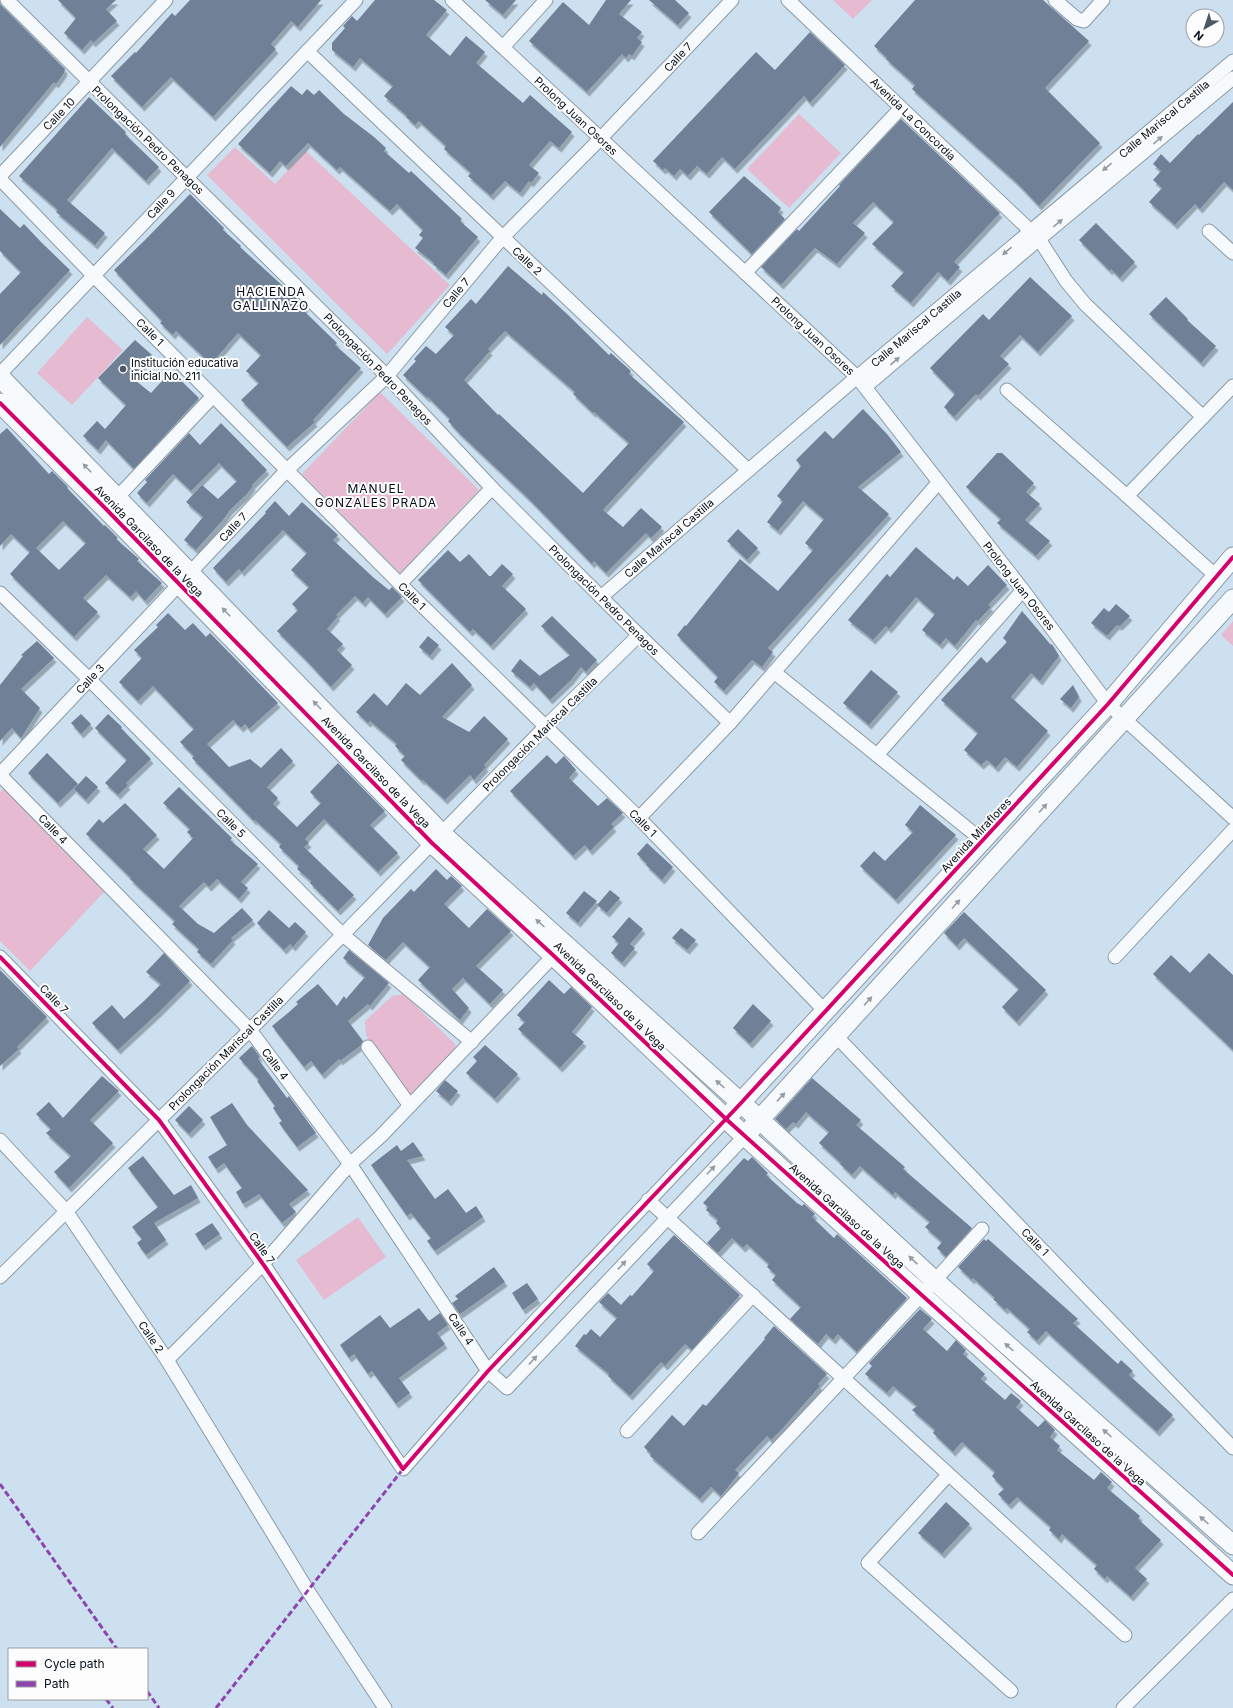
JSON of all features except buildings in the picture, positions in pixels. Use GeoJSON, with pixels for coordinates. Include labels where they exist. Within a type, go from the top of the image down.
{"type":"FeatureCollection","features":[{"type":"Feature","properties":{"kind":"street","name":"Prolongación Pedro Penagos"},"geometry":{"type":"LineString","coordinates":[[7,0],[89,83],[187,177],[387,376],[492,488],[639,635],[730,723]]}},
{"type":"Feature","properties":{"kind":"street","name":"Calle 10"},"geometry":{"type":"LineString","coordinates":[[0,178],[166,0]]}},
{"type":"Feature","properties":{"kind":"street","name":"Calle 9"},"geometry":{"type":"LineString","coordinates":[[0,374],[356,0]]}},
{"type":"Feature","properties":{"kind":"street","name":"Prolong Juan Osores"},"geometry":{"type":"LineString","coordinates":[[452,0],[861,382],[938,483],[1023,590],[1108,704],[1233,818]]}},
{"type":"Feature","properties":{"kind":"street"},"geometry":{"type":"LineString","coordinates":[[503,47],[546,0]]}},
{"type":"Feature","properties":{"kind":"street","name":"Calle 7"},"geometry":{"type":"LineString","coordinates":[[184,579],[287,470],[387,376],[502,238],[601,138],[732,0]]}},
{"type":"Feature","properties":{"kind":"street","name":"Avenida La Concordia"},"geometry":{"type":"LineString","coordinates":[[788,0],[1035,235],[1066,281],[1085,304],[1203,417]]}},
{"type":"Feature","properties":{"kind":"street"},"geometry":{"type":"LineString","coordinates":[[1055,0],[1077,20],[1084,21],[1103,0]]}},
{"type":"Feature","properties":{"kind":"street","name":"Calle 2"},"geometry":{"type":"LineString","coordinates":[[307,50],[502,238],[748,470]]}},
{"type":"Feature","properties":{"kind":"street","name":"Calle Mariscal Castilla"},"geometry":{"type":"LineString","coordinates":[[601,597],[748,470],[861,382],[1035,235],[1233,61]]}},
{"type":"Feature","properties":{"kind":"street","name":"Calle Mariscal Castilla"},"geometry":{"type":"LineString","coordinates":[[1035,235],[1233,78]]}},
{"type":"Feature","properties":{"kind":"street"},"geometry":{"type":"LineString","coordinates":[[745,273],[901,108]]}},
{"type":"Feature","properties":{"kind":"street","name":"Calle 1"},"geometry":{"type":"LineString","coordinates":[[0,178],[213,396],[400,584],[639,818],[826,1012]]}},
{"type":"Feature","properties":{"kind":"street"},"geometry":{"type":"LineString","coordinates":[[1209,230],[1233,253]]}},
{"type":"Feature","properties":{"kind":"street","name":"Avenida Garcilaso de la Vega"},"geometry":{"type":"LineString","coordinates":[[0,377],[111,504],[437,838],[560,950],[741,1103],[935,1281],[1233,1546]]}},
{"type":"Feature","properties":{"kind":"street"},"geometry":{"type":"LineString","coordinates":[[1127,496],[1233,386]]}},
{"type":"Feature","properties":{"kind":"street"},"geometry":{"type":"LineString","coordinates":[[1007,390],[1216,576]]}},
{"type":"Feature","properties":{"kind":"street"},"geometry":{"type":"LineString","coordinates":[[111,504],[213,396]]}},
{"type":"Feature","properties":{"kind":"street","name":"Avenida Garcilaso de la Vega"},"geometry":{"type":"LineString","coordinates":[[0,403],[111,504]]}},
{"type":"Feature","properties":{"kind":"street"},"geometry":{"type":"LineString","coordinates":[[639,818],[730,723],[938,483]]}},
{"type":"Feature","properties":{"kind":"street"},"geometry":{"type":"LineString","coordinates":[[400,584],[492,488]]}},
{"type":"Feature","properties":{"kind":"street","name":"Avenida Miraflores"},"geometry":{"type":"LineString","coordinates":[[726,1119],[1108,704],[1233,557]]}},
{"type":"Feature","properties":{"kind":"street","name":"Calle 3"},"geometry":{"type":"LineString","coordinates":[[0,775],[184,579]]}},
{"type":"Feature","properties":{"kind":"street"},"geometry":{"type":"LineString","coordinates":[[877,755],[1023,590]]}},
{"type":"Feature","properties":{"kind":"street","name":"Calle 5"},"geometry":{"type":"LineString","coordinates":[[0,593],[89,679],[343,935],[472,1042]]}},
{"type":"Feature","properties":{"kind":"street"},"geometry":{"type":"LineString","coordinates":[[666,1217],[760,1120],[1233,599]]}},
{"type":"Feature","properties":{"kind":"street","name":"Prolongación Mariscal Castilla"},"geometry":{"type":"LineString","coordinates":[[0,1277],[250,1030],[545,727],[639,635]]}},
{"type":"Feature","properties":{"kind":"street"},"geometry":{"type":"LineString","coordinates":[[774,672],[983,841]]}},
{"type":"Feature","properties":{"kind":"street","name":"Calle 4"},"geometry":{"type":"LineString","coordinates":[[0,775],[250,1030],[350,1164],[488,1371],[507,1388],[666,1217]]}},
{"type":"Feature","properties":{"kind":"street"},"geometry":{"type":"LineString","coordinates":[[1115,957],[1233,830]]}},
{"type":"Feature","properties":{"kind":"street","name":"Calle 2"},"geometry":{"type":"LineString","coordinates":[[0,1140],[66,1211],[167,1360],[263,1264],[350,1164],[381,1136],[560,950]]}},
{"type":"Feature","properties":{"kind":"street","name":"Avenida Garcilaso de la Vega"},"geometry":{"type":"LineString","coordinates":[[560,950],[726,1119],[1233,1575]]}},
{"type":"Feature","properties":{"kind":"street","name":"Calle 7"},"geometry":{"type":"LineString","coordinates":[[0,957],[159,1120],[263,1264],[402,1469],[488,1371]]}},
{"type":"Feature","properties":{"kind":"street","name":"Calle 1"},"geometry":{"type":"LineString","coordinates":[[836,1036],[1233,1448]]}},
{"type":"Feature","properties":{"kind":"street"},"geometry":{"type":"LineString","coordinates":[[368,1047],[410,1106]]}},
{"type":"Feature","properties":{"kind":"street"},"geometry":{"type":"LineString","coordinates":[[488,1371],[726,1119]]}},
{"type":"Feature","properties":{"kind":"street"},"geometry":{"type":"LineString","coordinates":[[648,1200],[1125,1635]]}},
{"type":"Feature","properties":{"kind":"street"},"geometry":{"type":"LineString","coordinates":[[698,1533],[922,1296],[982,1229]]}},
{"type":"Feature","properties":{"kind":"street"},"geometry":{"type":"LineString","coordinates":[[627,1431],[753,1295]]}},
{"type":"Feature","properties":{"kind":"street"},"geometry":{"type":"LineString","coordinates":[[167,1360],[308,1591],[385,1708]]}},
{"type":"Feature","properties":{"kind":"street"},"geometry":{"type":"LineString","coordinates":[[948,1475],[868,1563],[1012,1691]]}},
{"type":"Feature","properties":{"kind":"street"},"geometry":{"type":"LineString","coordinates":[[1123,1708],[1233,1599]]}},
{"type":"Feature","properties":{"kind":"shaded area"},"geometry":{"type":"Polygon","coordinates":[[[833,0],[872,0],[853,19],[833,0]]]}},
{"type":"Feature","properties":{"kind":"shaded area"},"geometry":{"type":"Polygon","coordinates":[[[799,114],[841,153],[789,208],[747,169],[799,114]]]}},
{"type":"Feature","properties":{"kind":"shaded area"},"geometry":{"type":"Polygon","coordinates":[[[235,147],[275,184],[306,151],[450,285],[387,354],[207,175],[235,147]]]}},
{"type":"Feature","properties":{"kind":"shaded area"},"geometry":{"type":"Polygon","coordinates":[[[87,317],[123,350],[72,405],[37,373],[87,317]]]}},
{"type":"Feature","properties":{"kind":"shaded area"},"geometry":{"type":"Polygon","coordinates":[[[380,392],[479,490],[400,573],[302,474],[380,392]]]}},
{"type":"Feature","properties":{"kind":"shaded area"},"geometry":{"type":"Polygon","coordinates":[[[1233,621],[1233,646],[1221,635],[1233,621]]]}},
{"type":"Feature","properties":{"kind":"shaded area"},"geometry":{"type":"Polygon","coordinates":[[[4,788],[105,891],[30,971],[0,941],[0,792],[4,788]]]}},
{"type":"Feature","properties":{"kind":"shaded area"},"geometry":{"type":"Polygon","coordinates":[[[404,994],[456,1045],[413,1095],[405,1094],[366,1035],[365,1021],[392,996],[404,994]]]}},
{"type":"Feature","properties":{"kind":"shaded area"},"geometry":{"type":"Polygon","coordinates":[[[358,1217],[386,1257],[324,1300],[296,1260],[358,1217]]]}},
{"type":"Feature","properties":{"kind":"marked path"},"geometry":{"type":"LineString","coordinates":[[216,1708],[403,1469]]}},
{"type":"Feature","properties":{"kind":"marked path"},"geometry":{"type":"LineString","coordinates":[[0,1484],[116,1648]]}},
{"type":"Feature","properties":{"kind":"marked path"},"geometry":{"type":"LineString","coordinates":[[148,1692],[159,1708]]}},
{"type":"Feature","properties":{"kind":"marked path"},"geometry":{"type":"LineString","coordinates":[[107,1700],[113,1708]]}},
{"type":"Feature","properties":{"kind":"cycle path"},"geometry":{"type":"LineString","coordinates":[[0,403],[106,509],[432,843],[726,1119],[1233,1575]]}},
{"type":"Feature","properties":{"kind":"cycle path"},"geometry":{"type":"LineString","coordinates":[[0,957],[159,1120],[263,1264],[403,1469],[488,1371],[741,1103],[1108,704],[1233,557]]}},
{"type":"Feature","properties":{"kind":"place","name":"Institución educativa inicial No. 211"},"geometry":{"type":"Point","coordinates":[123,369]}},
{"type":"Feature","properties":{"kind":"district","name":"HACIENDA GALLINAZO"},"geometry":{"type":"Point","coordinates":[271,299]}},
{"type":"Feature","properties":{"kind":"district","name":"MANUEL GONZALES PRADA"},"geometry":{"type":"Point","coordinates":[376,496]}}]}
